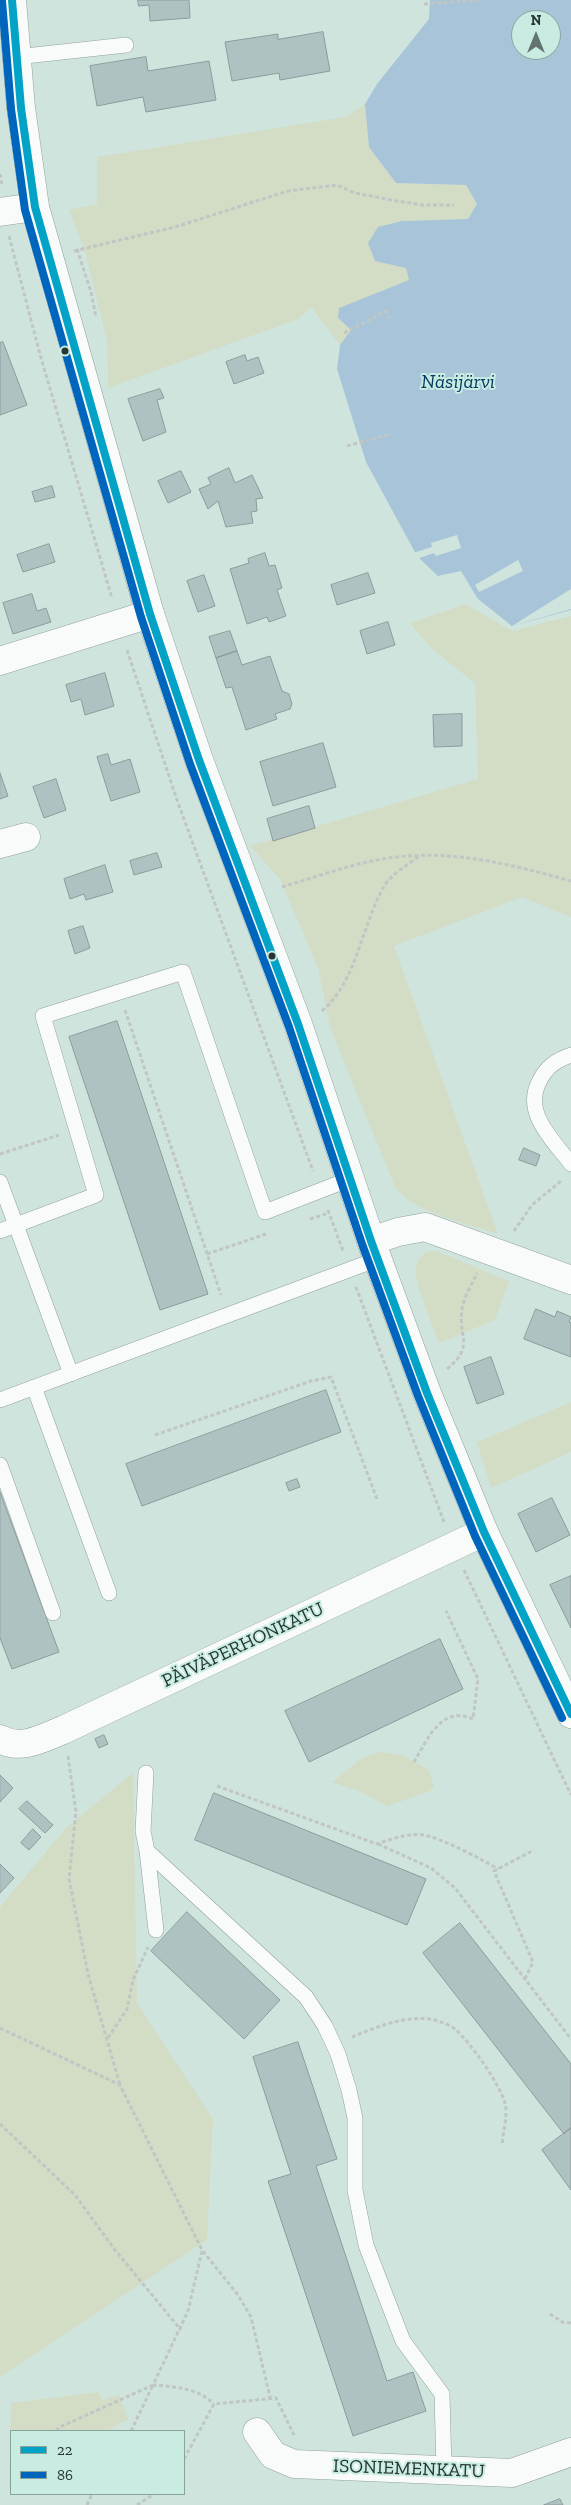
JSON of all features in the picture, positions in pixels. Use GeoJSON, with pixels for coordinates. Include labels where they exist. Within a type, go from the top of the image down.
{"type":"FeatureCollection","features":[{"type":"Feature","properties":{"kind":"main road"},"geometry":{"type":"LineString","coordinates":[[12,0],[16,57],[35,207],[150,614],[199,760],[298,1024],[350,1179],[427,1392],[484,1532],[571,1714]]}},
{"type":"Feature","properties":{"kind":"main road"},"geometry":{"type":"LineString","coordinates":[[0,212],[35,207]]}},
{"type":"Feature","properties":{"kind":"main road"},"geometry":{"type":"LineString","coordinates":[[0,661],[150,614]]}},
{"type":"Feature","properties":{"kind":"main road"},"geometry":{"type":"LineString","coordinates":[[0,844],[26,837]]}},
{"type":"Feature","properties":{"kind":"main road"},"geometry":{"type":"LineString","coordinates":[[375,1250],[398,1232],[425,1227],[571,1280]]}},
{"type":"Feature","properties":{"kind":"main road","name":"PÄIVÄPERHONKATU"},"geometry":{"type":"LineString","coordinates":[[0,1739],[15,1744],[30,1744],[63,1730],[484,1532]]}},
{"type":"Feature","properties":{"kind":"main road","name":"ISONIEMENKATU"},"geometry":{"type":"LineString","coordinates":[[257,2432],[272,2455],[294,2464],[512,2473],[571,2452]]}},
{"type":"Feature","properties":{"kind":"lane"},"geometry":{"type":"LineString","coordinates":[[16,57],[126,44]]}},
{"type":"Feature","properties":{"kind":"lane"},"geometry":{"type":"LineString","coordinates":[[0,1231],[96,1195],[43,1016],[183,972],[265,1212],[350,1179]]}},
{"type":"Feature","properties":{"kind":"lane"},"geometry":{"type":"LineString","coordinates":[[571,1055],[555,1061],[543,1073],[536,1088],[534,1100],[536,1113],[542,1126],[571,1164]]}},
{"type":"Feature","properties":{"kind":"lane"},"geometry":{"type":"LineString","coordinates":[[0,1182],[71,1374]]}},
{"type":"Feature","properties":{"kind":"lane"},"geometry":{"type":"LineString","coordinates":[[0,1400],[228,1315],[375,1250]]}},
{"type":"Feature","properties":{"kind":"lane"},"geometry":{"type":"LineString","coordinates":[[34,1388],[109,1593]]}},
{"type":"Feature","properties":{"kind":"lane"},"geometry":{"type":"LineString","coordinates":[[0,1465],[53,1613]]}},
{"type":"Feature","properties":{"kind":"lane"},"geometry":{"type":"LineString","coordinates":[[146,1773],[143,1831],[156,1930]]}},
{"type":"Feature","properties":{"kind":"lane"},"geometry":{"type":"LineString","coordinates":[[147,1851],[306,1997],[325,2026],[349,2090],[355,2118],[355,2190],[366,2245],[404,2341],[442,2394],[444,2470]]}},
{"type":"Feature","properties":{"kind":"path"},"geometry":{"type":"LineString","coordinates":[[424,4],[481,0]]}},
{"type":"Feature","properties":{"kind":"path"},"geometry":{"type":"LineString","coordinates":[[50,260],[77,250],[175,227],[288,191],[337,185],[355,193],[422,205],[454,205]]}},
{"type":"Feature","properties":{"kind":"path"},"geometry":{"type":"LineString","coordinates":[[344,333],[386,311],[390,318]]}},
{"type":"Feature","properties":{"kind":"path"},"geometry":{"type":"LineString","coordinates":[[347,446],[390,434]]}},
{"type":"Feature","properties":{"kind":"path"},"geometry":{"type":"LineString","coordinates":[[318,1015],[335,1000],[347,978],[371,914],[386,883],[420,855]]}},
{"type":"Feature","properties":{"kind":"path"},"geometry":{"type":"LineString","coordinates":[[282,888],[376,860],[420,855],[477,858],[571,881]]}},
{"type":"Feature","properties":{"kind":"path"},"geometry":{"type":"LineString","coordinates":[[119,992],[228,1315]]}},
{"type":"Feature","properties":{"kind":"path"},"geometry":{"type":"LineString","coordinates":[[0,1154],[77,1129]]}},
{"type":"Feature","properties":{"kind":"path"},"geometry":{"type":"LineString","coordinates":[[155,1435],[311,1381],[330,1377],[377,1499]]}},
{"type":"Feature","properties":{"kind":"path"},"geometry":{"type":"LineString","coordinates":[[414,1762],[434,1729],[445,1719],[462,1714],[473,1719],[478,1679],[446,1611]]}},
{"type":"Feature","properties":{"kind":"path"},"geometry":{"type":"LineString","coordinates":[[63,1730],[74,1786],[76,1812],[69,1879],[88,1974],[120,2085],[202,2250],[238,2295],[251,2316],[270,2397]]}},
{"type":"Feature","properties":{"kind":"path"},"geometry":{"type":"LineString","coordinates":[[217,1786],[377,1844],[431,1868],[455,1888],[571,2039]]}},
{"type":"Feature","properties":{"kind":"path"},"geometry":{"type":"LineString","coordinates":[[377,1844],[402,1836],[424,1835],[478,1857],[498,1869]]}},
{"type":"Feature","properties":{"kind":"path"},"geometry":{"type":"LineString","coordinates":[[525,1979],[533,1962],[494,1871],[534,1850]]}},
{"type":"Feature","properties":{"kind":"path"},"geometry":{"type":"LineString","coordinates":[[108,2039],[127,2008],[133,1980],[156,1930]]}},
{"type":"Feature","properties":{"kind":"path"},"geometry":{"type":"LineString","coordinates":[[333,2044],[378,2026],[408,2020],[434,2020],[454,2028],[484,2066],[499,2089],[506,2105],[502,2145]]}},
{"type":"Feature","properties":{"kind":"path"},"geometry":{"type":"LineString","coordinates":[[0,2028],[120,2085]]}},
{"type":"Feature","properties":{"kind":"path"},"geometry":{"type":"LineString","coordinates":[[0,2124],[75,2194],[116,2250],[181,2330]]}},
{"type":"Feature","properties":{"kind":"path"},"geometry":{"type":"LineString","coordinates":[[132,2430],[181,2330],[188,2311],[202,2250]]}},
{"type":"Feature","properties":{"kind":"path"},"geometry":{"type":"LineString","coordinates":[[550,2314],[562,2322],[571,2323]]}},
{"type":"Feature","properties":{"kind":"path"},"geometry":{"type":"LineString","coordinates":[[57,2430],[153,2385],[189,2390],[205,2395],[214,2404]]}},
{"type":"Feature","properties":{"kind":"path"},"geometry":{"type":"LineString","coordinates":[[185,2457],[204,2426]]}},
{"type":"Feature","properties":{"kind":"path"},"geometry":{"type":"LineString","coordinates":[[136,2505],[152,2495]]}},
{"type":"Feature","properties":{"kind":"green space"},"geometry":{"type":"Polygon","coordinates":[[[365,104],[369,147],[396,183],[466,185],[477,204],[469,219],[402,221],[410,280],[380,291],[338,318],[351,330],[340,345],[311,307],[298,319],[108,388],[107,341],[86,255],[69,210],[97,204],[97,157],[346,117],[365,104]]]}},
{"type":"Feature","properties":{"kind":"green space"},"geometry":{"type":"Polygon","coordinates":[[[466,604],[512,631],[571,616],[571,917],[522,897],[394,946],[498,1234],[428,1211],[404,1196],[395,1187],[330,1027],[318,968],[280,879],[250,846],[478,779],[475,683],[432,649],[410,623],[466,604]]]}},
{"type":"Feature","properties":{"kind":"green space"},"geometry":{"type":"Polygon","coordinates":[[[427,1251],[436,1251],[509,1281],[495,1320],[439,1343],[416,1273],[417,1263],[427,1251]]]}},
{"type":"Feature","properties":{"kind":"green space"},"geometry":{"type":"Polygon","coordinates":[[[571,1402],[571,1452],[491,1488],[477,1442],[571,1402]]]}},
{"type":"Feature","properties":{"kind":"green space"},"geometry":{"type":"Polygon","coordinates":[[[380,1752],[402,1755],[429,1770],[434,1786],[430,1791],[388,1806],[359,1791],[332,1782],[362,1758],[380,1752]]]}},
{"type":"Feature","properties":{"kind":"green space"},"geometry":{"type":"Polygon","coordinates":[[[133,1773],[137,2003],[213,2119],[207,2240],[0,2377],[0,1907],[66,1828],[133,1773]]]}},
{"type":"Feature","properties":{"kind":"green space"},"geometry":{"type":"Polygon","coordinates":[[[98,2392],[102,2400],[119,2395],[128,2419],[109,2430],[10,2430],[11,2403],[98,2392]]]}},
{"type":"Feature","properties":{"kind":"green space"},"geometry":{"type":"Polygon","coordinates":[[[10,2446],[10,2488],[9,2488],[10,2446]]]}},
{"type":"Feature","properties":{"kind":"water","name":"Näsijärvi"},"geometry":{"type":"Polygon","coordinates":[[[430,0],[571,0],[571,610],[512,626],[478,599],[461,571],[438,576],[417,556],[366,462],[337,369],[340,345],[351,330],[338,318],[339,308],[409,280],[406,268],[375,261],[368,243],[378,227],[402,221],[468,219],[477,204],[466,185],[396,183],[369,147],[365,104],[377,84],[429,19],[430,0]]]}},
{"type":"Feature","properties":{"kind":"pier"},"geometry":{"type":"Polygon","coordinates":[[[457,535],[461,548],[436,556],[434,553],[417,559],[413,553],[432,547],[431,543],[457,535]]]}},
{"type":"Feature","properties":{"kind":"pier"},"geometry":{"type":"Polygon","coordinates":[[[518,560],[523,571],[479,592],[475,585],[518,560]]]}},
{"type":"Feature","properties":{"kind":"pier"},"geometry":{"type":"Polygon","coordinates":[[[571,589],[571,609],[512,626],[571,589]]]}},
{"type":"Feature","properties":{"kind":"building"},"geometry":{"type":"Polygon","coordinates":[[[138,0],[189,0],[190,18],[150,21],[149,5],[139,6],[138,0]]]}},
{"type":"Feature","properties":{"kind":"building"},"geometry":{"type":"Polygon","coordinates":[[[323,32],[330,71],[280,80],[279,73],[232,81],[225,42],[278,34],[278,39],[323,32]]]}},
{"type":"Feature","properties":{"kind":"building"},"geometry":{"type":"Polygon","coordinates":[[[146,57],[148,71],[209,61],[216,100],[146,112],[143,97],[97,106],[90,66],[146,57]]]}},
{"type":"Feature","properties":{"kind":"building"},"geometry":{"type":"Polygon","coordinates":[[[3,342],[27,405],[0,415],[0,343],[3,342]]]}},
{"type":"Feature","properties":{"kind":"building"},"geometry":{"type":"Polygon","coordinates":[[[245,355],[247,361],[258,357],[264,373],[234,384],[226,362],[245,355]]]}},
{"type":"Feature","properties":{"kind":"building"},"geometry":{"type":"Polygon","coordinates":[[[160,389],[164,398],[157,400],[166,432],[143,441],[128,399],[160,389]]]}},
{"type":"Feature","properties":{"kind":"building"},"geometry":{"type":"Polygon","coordinates":[[[229,468],[235,483],[252,475],[263,498],[256,499],[257,511],[251,512],[253,523],[226,527],[218,501],[208,509],[199,489],[211,484],[208,478],[229,468]]]}},
{"type":"Feature","properties":{"kind":"building"},"geometry":{"type":"Polygon","coordinates":[[[181,471],[191,492],[168,503],[158,481],[181,471]]]}},
{"type":"Feature","properties":{"kind":"building"},"geometry":{"type":"Polygon","coordinates":[[[52,486],[55,497],[35,502],[32,492],[52,486]]]}},
{"type":"Feature","properties":{"kind":"building"},"geometry":{"type":"Polygon","coordinates":[[[49,544],[55,562],[23,572],[17,555],[49,544]]]}},
{"type":"Feature","properties":{"kind":"building"},"geometry":{"type":"Polygon","coordinates":[[[265,553],[269,566],[275,565],[282,588],[277,590],[286,616],[269,622],[267,617],[247,624],[230,569],[249,563],[248,559],[265,553]]]}},
{"type":"Feature","properties":{"kind":"building"},"geometry":{"type":"Polygon","coordinates":[[[368,573],[375,593],[337,605],[331,585],[368,573]]]}},
{"type":"Feature","properties":{"kind":"building"},"geometry":{"type":"Polygon","coordinates":[[[204,575],[215,606],[198,612],[187,581],[204,575]]]}},
{"type":"Feature","properties":{"kind":"building"},"geometry":{"type":"Polygon","coordinates":[[[32,594],[37,611],[46,608],[51,622],[13,634],[3,603],[32,594]]]}},
{"type":"Feature","properties":{"kind":"building"},"geometry":{"type":"Polygon","coordinates":[[[388,622],[395,645],[367,654],[360,631],[388,622]]]}},
{"type":"Feature","properties":{"kind":"building"},"geometry":{"type":"Polygon","coordinates":[[[230,631],[237,651],[216,658],[209,637],[230,631]]]}},
{"type":"Feature","properties":{"kind":"building"},"geometry":{"type":"Polygon","coordinates":[[[237,651],[242,665],[270,656],[282,691],[289,694],[292,704],[290,709],[275,714],[277,719],[246,730],[232,687],[226,688],[216,658],[237,651]]]}},
{"type":"Feature","properties":{"kind":"building"},"geometry":{"type":"Polygon","coordinates":[[[105,673],[114,706],[85,715],[81,699],[71,702],[66,685],[105,673]]]}},
{"type":"Feature","properties":{"kind":"building"},"geometry":{"type":"Polygon","coordinates":[[[462,714],[462,746],[434,747],[433,715],[462,714]]]}},
{"type":"Feature","properties":{"kind":"building"},"geometry":{"type":"Polygon","coordinates":[[[323,743],[336,787],[273,806],[260,762],[323,743]]]}},
{"type":"Feature","properties":{"kind":"building"},"geometry":{"type":"Polygon","coordinates":[[[108,754],[111,765],[130,759],[140,792],[111,801],[97,757],[108,754]]]}},
{"type":"Feature","properties":{"kind":"building"},"geometry":{"type":"Polygon","coordinates":[[[0,773],[8,796],[0,799],[0,773]]]}},
{"type":"Feature","properties":{"kind":"building"},"geometry":{"type":"Polygon","coordinates":[[[56,779],[66,810],[44,818],[33,787],[56,779]]]}},
{"type":"Feature","properties":{"kind":"building"},"geometry":{"type":"Polygon","coordinates":[[[309,806],[315,828],[273,841],[267,819],[309,806]]]}},
{"type":"Feature","properties":{"kind":"building"},"geometry":{"type":"Polygon","coordinates":[[[157,853],[162,867],[134,875],[130,861],[157,853]]]}},
{"type":"Feature","properties":{"kind":"building"},"geometry":{"type":"Polygon","coordinates":[[[105,865],[113,892],[86,900],[84,894],[70,899],[64,879],[105,865]]]}},
{"type":"Feature","properties":{"kind":"building"},"geometry":{"type":"Polygon","coordinates":[[[83,926],[90,948],[75,954],[68,931],[83,926]]]}},
{"type":"Feature","properties":{"kind":"building"},"geometry":{"type":"Polygon","coordinates":[[[117,1021],[208,1294],[160,1310],[69,1037],[117,1021]]]}},
{"type":"Feature","properties":{"kind":"building"},"geometry":{"type":"Polygon","coordinates":[[[524,1148],[540,1155],[536,1166],[519,1160],[524,1148]]]}},
{"type":"Feature","properties":{"kind":"building"},"geometry":{"type":"Polygon","coordinates":[[[536,1309],[555,1317],[557,1311],[571,1317],[569,1322],[571,1323],[571,1357],[524,1339],[536,1309]]]}},
{"type":"Feature","properties":{"kind":"building"},"geometry":{"type":"Polygon","coordinates":[[[491,1357],[504,1394],[477,1404],[464,1367],[491,1357]]]}},
{"type":"Feature","properties":{"kind":"building"},"geometry":{"type":"Polygon","coordinates":[[[326,1390],[341,1432],[142,1506],[126,1464],[326,1390]]]}},
{"type":"Feature","properties":{"kind":"building"},"geometry":{"type":"Polygon","coordinates":[[[297,1479],[300,1487],[289,1491],[286,1483],[297,1479]]]}},
{"type":"Feature","properties":{"kind":"building"},"geometry":{"type":"Polygon","coordinates":[[[0,1492],[59,1652],[12,1669],[0,1638],[0,1492]]]}},
{"type":"Feature","properties":{"kind":"building"},"geometry":{"type":"Polygon","coordinates":[[[552,1498],[570,1535],[536,1552],[518,1514],[552,1498]]]}},
{"type":"Feature","properties":{"kind":"building"},"geometry":{"type":"Polygon","coordinates":[[[571,1576],[571,1628],[550,1585],[571,1576]]]}},
{"type":"Feature","properties":{"kind":"building"},"geometry":{"type":"Polygon","coordinates":[[[440,1639],[463,1689],[309,1762],[285,1711],[440,1639]]]}},
{"type":"Feature","properties":{"kind":"building"},"geometry":{"type":"Polygon","coordinates":[[[104,1735],[108,1744],[99,1748],[95,1739],[104,1735]]]}},
{"type":"Feature","properties":{"kind":"building"},"geometry":{"type":"Polygon","coordinates":[[[0,1775],[13,1788],[0,1802],[0,1775]]]}},
{"type":"Feature","properties":{"kind":"building"},"geometry":{"type":"Polygon","coordinates":[[[214,1793],[426,1879],[407,1925],[195,1840],[214,1793]]]}},
{"type":"Feature","properties":{"kind":"building"},"geometry":{"type":"Polygon","coordinates":[[[27,1801],[53,1825],[45,1833],[19,1809],[27,1801]]]}},
{"type":"Feature","properties":{"kind":"building"},"geometry":{"type":"Polygon","coordinates":[[[33,1829],[41,1837],[29,1850],[21,1843],[33,1829]]]}},
{"type":"Feature","properties":{"kind":"building"},"geometry":{"type":"Polygon","coordinates":[[[0,1864],[14,1878],[0,1893],[0,1864]]]}},
{"type":"Feature","properties":{"kind":"building"},"geometry":{"type":"Polygon","coordinates":[[[187,1912],[280,2000],[244,2039],[151,1951],[187,1912]]]}},
{"type":"Feature","properties":{"kind":"building"},"geometry":{"type":"Polygon","coordinates":[[[460,1923],[571,2064],[571,2128],[564,2134],[423,1953],[460,1923]]]}},
{"type":"Feature","properties":{"kind":"building"},"geometry":{"type":"Polygon","coordinates":[[[298,2042],[337,2159],[316,2166],[387,2381],[413,2372],[426,2411],[353,2436],[268,2181],[291,2174],[253,2057],[298,2042]]]}},
{"type":"Feature","properties":{"kind":"building"},"geometry":{"type":"Polygon","coordinates":[[[571,2128],[571,2190],[542,2150],[571,2128]]]}},
{"type":"Feature","properties":{"kind":"building"},"geometry":{"type":"Polygon","coordinates":[[[560,2499],[563,2505],[544,2505],[560,2499]]]}},
{"type":"Feature","properties":{"kind":"transit line","name":"22"},"geometry":{"type":"LineString","coordinates":[[12,0],[21,108],[35,207],[150,614],[199,760],[298,1024],[371,1241],[427,1393],[484,1532],[571,1714]]}},
{"type":"Feature","properties":{"kind":"transit line","name":"86"},"geometry":{"type":"LineString","coordinates":[[2,1],[11,109],[25,210],[141,617],[190,764],[289,1027],[362,1244],[418,1396],[475,1536],[562,1718]]}}]}
